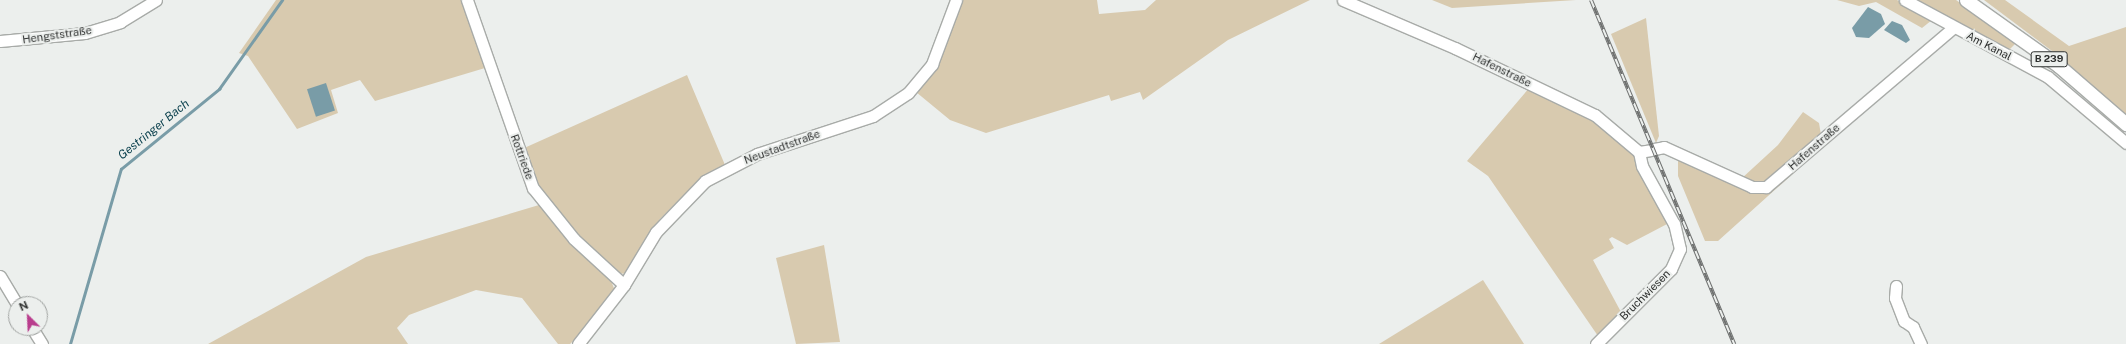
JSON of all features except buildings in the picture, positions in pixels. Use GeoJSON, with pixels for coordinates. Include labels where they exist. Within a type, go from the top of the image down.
{"type":"FeatureCollection","features":[{"type":"Feature","properties":{"kind":"main road","name":"B 239"},"geometry":{"type":"LineString","coordinates":[[1966,0],[2059,66],[2126,124]]}},
{"type":"Feature","properties":{"kind":"street","name":"Hengststraße"},"geometry":{"type":"LineString","coordinates":[[0,41],[85,33],[120,22],[156,0]]}},
{"type":"Feature","properties":{"kind":"street","name":"Rottriede"},"geometry":{"type":"LineString","coordinates":[[468,0],[533,188],[574,239],[624,285]]}},
{"type":"Feature","properties":{"kind":"street","name":"Neustadtstraße"},"geometry":{"type":"LineString","coordinates":[[578,344],[624,285],[656,232],[705,181],[757,154],[873,116],[908,93],[932,64],[956,0]]}},
{"type":"Feature","properties":{"kind":"street","name":"Hafenstraße"},"geometry":{"type":"LineString","coordinates":[[1343,0],[1455,48],[1594,115],[1639,152],[1664,147],[1752,187],[1766,187],[1953,28]]}},
{"type":"Feature","properties":{"kind":"street","name":"Am Kanal"},"geometry":{"type":"LineString","coordinates":[[1905,0],[1953,28],[2048,77],[2126,143]]}},
{"type":"Feature","properties":{"kind":"street","name":"Bruchwiesen"},"geometry":{"type":"LineString","coordinates":[[1596,344],[1671,269],[1680,249],[1674,224],[1642,166],[1639,152]]}},
{"type":"Feature","properties":{"kind":"street"},"geometry":{"type":"LineString","coordinates":[[0,276],[12,296]]}},
{"type":"Feature","properties":{"kind":"street"},"geometry":{"type":"LineString","coordinates":[[1896,286],[1895,298],[1904,321],[1913,327],[1921,344]]}},
{"type":"Feature","properties":{"kind":"shaded area"},"geometry":{"type":"Polygon","coordinates":[[[276,0],[465,0],[485,68],[375,101],[360,80],[331,90],[338,113],[297,129],[248,56],[239,53],[276,0]]]}},
{"type":"Feature","properties":{"kind":"shaded area"},"geometry":{"type":"Polygon","coordinates":[[[962,0],[1097,0],[1099,14],[1145,10],[1156,0],[1310,0],[1228,40],[1143,100],[1140,92],[1111,101],[1109,95],[986,133],[950,120],[916,92],[935,67],[962,0]]]}},
{"type":"Feature","properties":{"kind":"shaded area"},"geometry":{"type":"Polygon","coordinates":[[[1432,0],[1576,0],[1452,8],[1432,0]]]}},
{"type":"Feature","properties":{"kind":"shaded area"},"geometry":{"type":"Polygon","coordinates":[[[1837,0],[1897,0],[1932,20],[1922,28],[1876,2],[1859,6],[1837,0]]]}},
{"type":"Feature","properties":{"kind":"shaded area"},"geometry":{"type":"Polygon","coordinates":[[[1912,0],[1956,0],[2017,42],[2010,49],[1954,24],[1912,0]]]}},
{"type":"Feature","properties":{"kind":"shaded area"},"geometry":{"type":"Polygon","coordinates":[[[1984,0],[2005,0],[2069,46],[2126,27],[2126,115],[2060,57],[1984,0]]]}},
{"type":"Feature","properties":{"kind":"shaded area"},"geometry":{"type":"Polygon","coordinates":[[[1646,18],[1659,136],[1656,143],[1611,34],[1646,18]]]}},
{"type":"Feature","properties":{"kind":"shaded area"},"geometry":{"type":"Polygon","coordinates":[[[687,75],[725,165],[699,180],[660,219],[627,274],[616,273],[578,237],[531,180],[522,149],[687,75]]]}},
{"type":"Feature","properties":{"kind":"shaded area"},"geometry":{"type":"Polygon","coordinates":[[[1530,87],[1595,118],[1629,146],[1669,223],[1627,245],[1612,237],[1609,239],[1614,248],[1593,260],[1621,312],[1598,336],[1488,176],[1467,161],[1530,87]]]}},
{"type":"Feature","properties":{"kind":"shaded area"},"geometry":{"type":"Polygon","coordinates":[[[1803,112],[1819,123],[1821,135],[1796,171],[1718,241],[1705,241],[1678,176],[1678,159],[1741,179],[1778,145],[1803,112]]]}},
{"type":"Feature","properties":{"kind":"shaded area"},"geometry":{"type":"Polygon","coordinates":[[[539,205],[610,278],[615,291],[594,321],[570,344],[558,344],[522,298],[476,290],[409,315],[397,328],[408,344],[208,344],[366,257],[539,205]]]}},
{"type":"Feature","properties":{"kind":"shaded area"},"geometry":{"type":"Polygon","coordinates":[[[824,245],[840,342],[796,344],[776,258],[824,245]]]}},
{"type":"Feature","properties":{"kind":"shaded area"},"geometry":{"type":"Polygon","coordinates":[[[1483,280],[1524,344],[1379,344],[1483,280]]]}},
{"type":"Feature","properties":{"kind":"water"},"geometry":{"type":"Polygon","coordinates":[[[1868,7],[1881,14],[1885,24],[1869,38],[1856,37],[1852,28],[1868,7]]]}},
{"type":"Feature","properties":{"kind":"water"},"geometry":{"type":"Polygon","coordinates":[[[1892,21],[1902,25],[1910,40],[1906,43],[1884,30],[1892,21]]]}},
{"type":"Feature","properties":{"kind":"water"},"geometry":{"type":"Polygon","coordinates":[[[326,83],[335,111],[316,117],[307,89],[326,83]]]}},
{"type":"Feature","properties":{"kind":"waterway","name":"Gestringer Bach"},"geometry":{"type":"LineString","coordinates":[[70,344],[121,169],[219,89],[282,0]]}},
{"type":"Feature","properties":{"kind":"railway"},"geometry":{"type":"LineString","coordinates":[[1591,0],[1734,344]]}}]}
